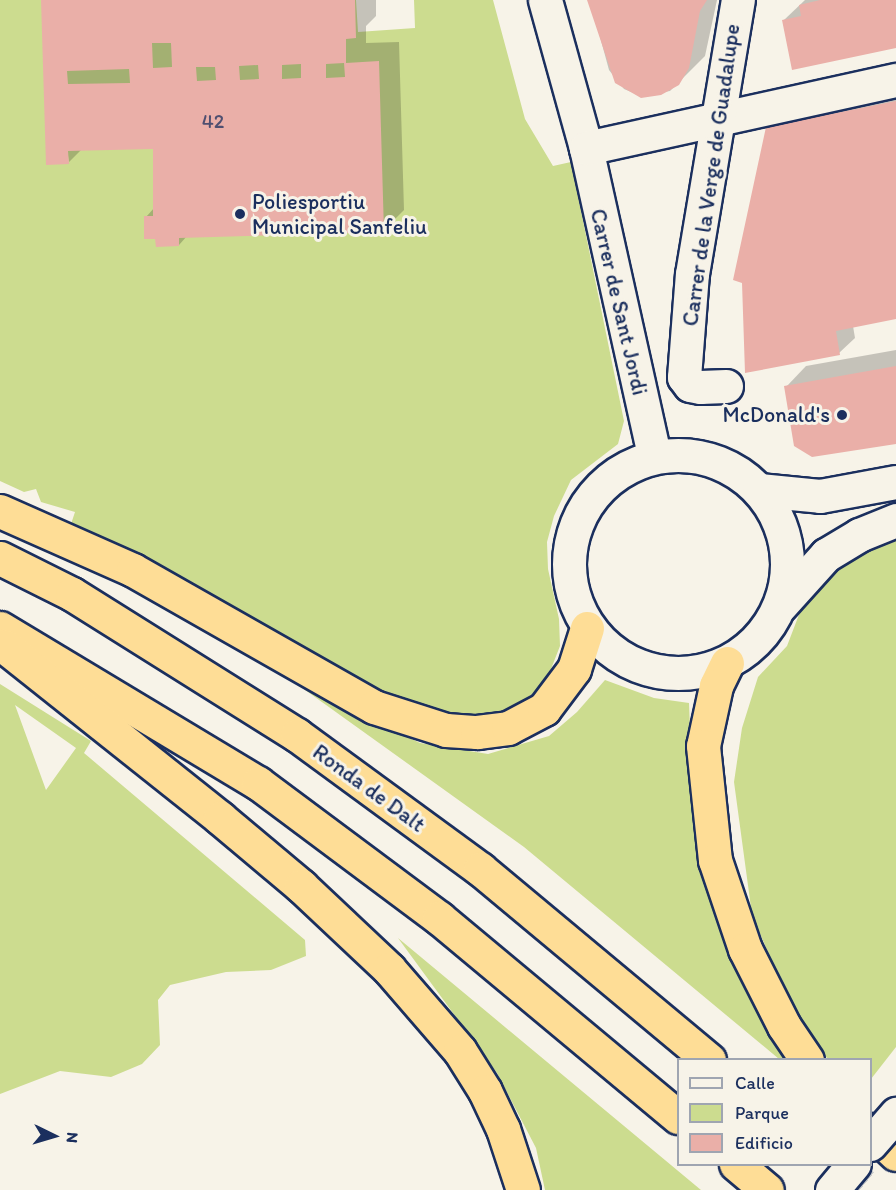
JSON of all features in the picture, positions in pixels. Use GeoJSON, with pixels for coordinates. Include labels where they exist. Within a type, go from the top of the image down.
{"type":"FeatureCollection","features":[{"type":"Feature","properties":{"kind":"highway"},"geometry":{"type":"LineString","coordinates":[[0,511],[133,570],[374,707],[446,730],[477,732],[508,728],[544,710],[574,669],[588,628]]}},
{"type":"Feature","properties":{"kind":"highway","name":"Ronda de Dalt"},"geometry":{"type":"LineString","coordinates":[[0,558],[82,600],[297,735],[480,869],[709,1058]]}},
{"type":"Feature","properties":{"kind":"highway"},"geometry":{"type":"LineString","coordinates":[[0,628],[258,783],[439,918],[677,1115]]}},
{"type":"Feature","properties":{"kind":"highway"},"geometry":{"type":"LineString","coordinates":[[0,643],[229,826],[389,969],[460,1051],[484,1091],[503,1130],[523,1190]]}},
{"type":"Feature","properties":{"kind":"highway"},"geometry":{"type":"LineString","coordinates":[[727,663],[713,697],[703,746],[715,860],[745,949],[784,1026],[806,1058]]}},
{"type":"Feature","properties":{"kind":"highway"},"geometry":{"type":"LineString","coordinates":[[872,1132],[896,1154]]}},
{"type":"Feature","properties":{"kind":"highway"},"geometry":{"type":"LineString","coordinates":[[738,1166],[767,1190]]}},
{"type":"Feature","properties":{"kind":"street","name":"Carrer de Sant Jordi"},"geometry":{"type":"LineString","coordinates":[[545,0],[586,148],[654,455]]}},
{"type":"Feature","properties":{"kind":"street","name":"Carrer de la Verge de Guadalupe"},"geometry":{"type":"LineString","coordinates":[[726,387],[690,385],[684,377],[692,274],[716,117],[738,0]]}},
{"type":"Feature","properties":{"kind":"street"},"geometry":{"type":"LineString","coordinates":[[586,148],[716,117],[896,80]]}},
{"type":"Feature","properties":{"kind":"street"},"geometry":{"type":"LineString","coordinates":[[776,610],[786,578],[785,546],[776,516],[759,490],[734,470],[704,457],[654,455],[614,475],[592,497],[578,523],[570,553],[572,586],[588,628],[622,660],[653,672],[684,674],[727,663],[758,636],[776,610],[826,555],[859,535],[896,520]]}},
{"type":"Feature","properties":{"kind":"street"},"geometry":{"type":"LineString","coordinates":[[759,490],[820,496],[896,482]]}},
{"type":"Feature","properties":{"kind":"street"},"geometry":{"type":"LineString","coordinates":[[872,1142],[896,1114]]}},
{"type":"Feature","properties":{"kind":"street"},"geometry":{"type":"LineString","coordinates":[[832,1190],[852,1166]]}},
{"type":"Feature","properties":{"kind":"green space"},"geometry":{"type":"Polygon","coordinates":[[[0,0],[356,0],[358,32],[415,28],[414,0],[493,0],[525,119],[553,166],[571,162],[624,421],[618,444],[571,480],[554,516],[547,542],[548,569],[559,619],[560,646],[551,669],[538,689],[515,708],[492,715],[457,715],[420,708],[385,695],[179,575],[71,524],[75,512],[41,502],[36,489],[24,492],[0,481],[0,0]]]}},
{"type":"Feature","properties":{"kind":"green space"},"geometry":{"type":"Polygon","coordinates":[[[896,539],[896,1047],[872,1078],[872,1058],[827,1058],[801,1029],[752,915],[734,782],[742,728],[758,677],[787,646],[808,591],[846,563],[896,539]]]}},
{"type":"Feature","properties":{"kind":"green space"},"geometry":{"type":"Polygon","coordinates":[[[605,680],[654,698],[689,703],[690,729],[790,1058],[778,1058],[524,847],[294,682],[420,743],[488,754],[549,736],[577,712],[605,680]]]}},
{"type":"Feature","properties":{"kind":"green space"},"geometry":{"type":"Polygon","coordinates":[[[0,684],[91,741],[84,753],[305,940],[306,956],[271,970],[226,972],[170,985],[158,1000],[160,1045],[142,1064],[111,1077],[60,1071],[0,1094],[0,684]],[[15,705],[46,790],[76,748],[15,705]]]}},
{"type":"Feature","properties":{"kind":"green space"},"geometry":{"type":"Polygon","coordinates":[[[398,938],[701,1190],[545,1190],[536,1148],[497,1073],[398,938]]]}},
{"type":"Feature","properties":{"kind":"building"},"geometry":{"type":"Polygon","coordinates":[[[41,0],[355,0],[356,38],[346,39],[346,63],[379,61],[384,232],[179,238],[179,246],[156,247],[155,239],[144,239],[144,216],[153,216],[153,149],[68,151],[69,164],[46,165],[41,0]],[[152,43],[153,68],[172,67],[171,43],[152,43]],[[344,63],[326,64],[326,78],[345,77],[344,63]],[[301,64],[282,65],[282,79],[301,78],[301,64]],[[258,65],[239,66],[240,80],[259,79],[258,65]],[[196,67],[197,81],[216,80],[215,67],[196,67]],[[129,69],[67,71],[68,84],[130,83],[129,69]]]}},
{"type":"Feature","properties":{"kind":"building"},"geometry":{"type":"Polygon","coordinates":[[[587,0],[707,0],[700,11],[689,68],[679,85],[661,95],[641,98],[615,83],[587,0]]]}},
{"type":"Feature","properties":{"kind":"building"},"geometry":{"type":"Polygon","coordinates":[[[820,0],[896,0],[896,48],[792,70],[782,20],[801,16],[799,5],[820,0]]]}},
{"type":"Feature","properties":{"kind":"building"},"geometry":{"type":"Polygon","coordinates":[[[896,101],[896,319],[836,331],[840,355],[745,373],[742,283],[733,280],[766,127],[896,101]]]}},
{"type":"Feature","properties":{"kind":"building","name":"McDonald's"},"geometry":{"type":"Polygon","coordinates":[[[896,366],[896,444],[812,457],[794,446],[784,386],[896,366]]]}},
{"type":"Feature","properties":{"kind":"tunnel"},"geometry":{"type":"LineString","coordinates":[[840,1166],[870,1190]]}},
{"type":"Feature","properties":{"kind":"place","name":"Poliesportiu Municipal Sanfeliu"},"geometry":{"type":"Point","coordinates":[240,214]}},
{"type":"Feature","properties":{"kind":"place","name":"McDonald's"},"geometry":{"type":"Point","coordinates":[842,415]}}]}
